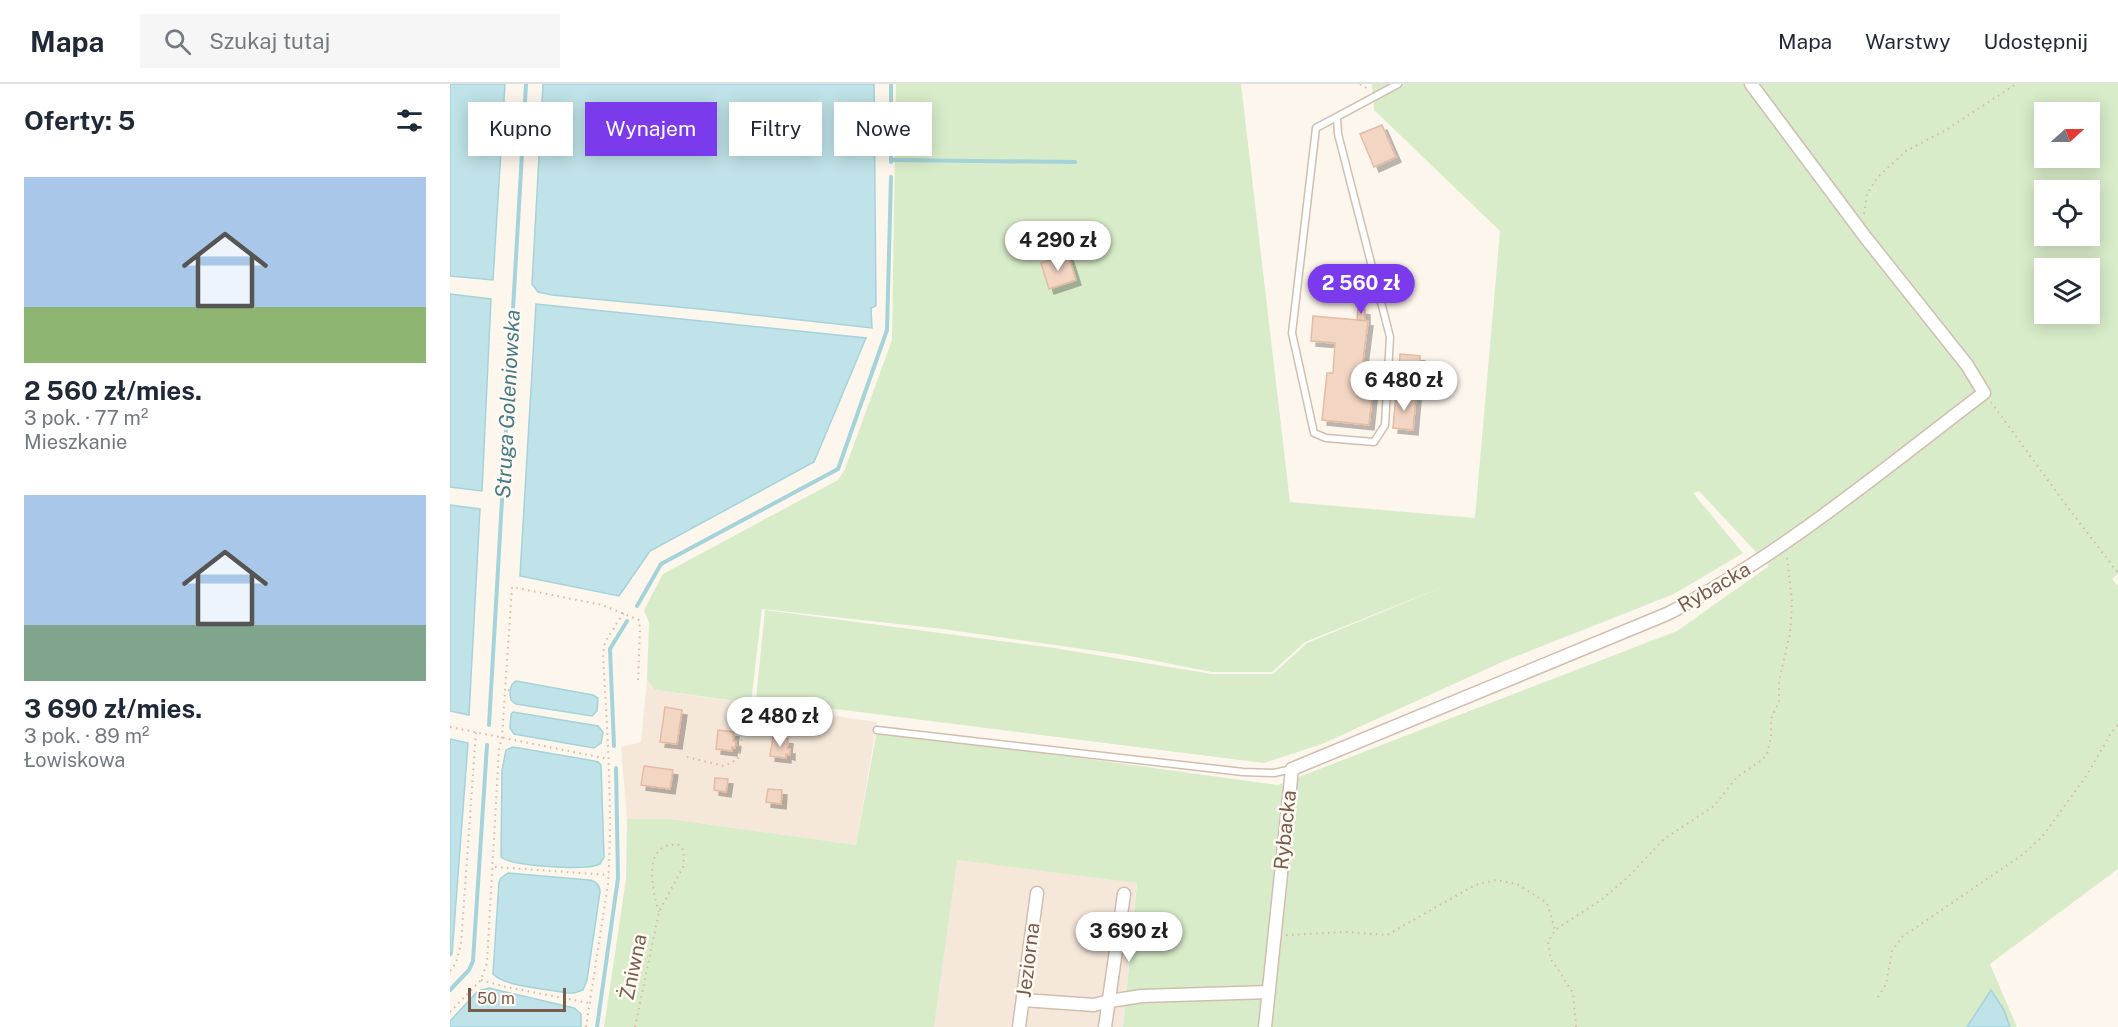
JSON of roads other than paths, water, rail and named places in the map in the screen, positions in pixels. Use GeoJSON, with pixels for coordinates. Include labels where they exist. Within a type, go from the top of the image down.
{"type":"FeatureCollection","features":[{"type":"Feature","properties":{"kind":"street","name":"Rybacka"},"geometry":{"type":"LineString","coordinates":[[1265,1027],[1292,769],[1668,614],[1712,591],[1786,542],[1984,393],[1967,365],[1866,238],[1750,84]]}},
{"type":"Feature","properties":{"kind":"street","name":"Jeziorna"},"geometry":{"type":"LineString","coordinates":[[1020,1027],[1037,893]]}},
{"type":"Feature","properties":{"kind":"street"},"geometry":{"type":"LineString","coordinates":[[1105,1027],[1124,894]]}},
{"type":"Feature","properties":{"kind":"street"},"geometry":{"type":"LineString","coordinates":[[1023,1000],[1094,1005],[1109,1000],[1142,996],[1269,992]]}},
{"type":"Feature","properties":{"kind":"lane"},"geometry":{"type":"LineString","coordinates":[[1337,117],[1338,134],[1390,337],[1385,425],[1374,442],[1326,438],[1314,433],[1292,333],[1316,128],[1398,84]]}},
{"type":"Feature","properties":{"kind":"lane"},"geometry":{"type":"LineString","coordinates":[[877,730],[1243,772],[1274,773],[1292,769]]}},
{"type":"Feature","properties":{"kind":"water"},"geometry":{"type":"Polygon","coordinates":[[[450,84],[505,84],[504,102],[468,102],[468,156],[501,156],[493,280],[450,276],[450,84]]]}},
{"type":"Feature","properties":{"kind":"water"},"geometry":{"type":"Polygon","coordinates":[[[543,84],[874,84],[874,102],[834,102],[834,156],[875,156],[876,306],[871,308],[872,328],[538,292],[532,284],[539,156],[573,156],[573,102],[542,102],[543,84]]]}},
{"type":"Feature","properties":{"kind":"water"},"geometry":{"type":"Polygon","coordinates":[[[450,294],[491,299],[482,491],[450,487],[450,294]]]}},
{"type":"Feature","properties":{"kind":"water"},"geometry":{"type":"Polygon","coordinates":[[[536,304],[866,338],[814,462],[650,551],[619,596],[520,576],[536,304]]]}},
{"type":"Feature","properties":{"kind":"water"},"geometry":{"type":"Polygon","coordinates":[[[450,505],[480,509],[469,715],[450,711],[450,505]]]}},
{"type":"Feature","properties":{"kind":"water"},"geometry":{"type":"Polygon","coordinates":[[[516,681],[593,695],[598,698],[597,711],[592,716],[516,704],[511,700],[510,692],[516,681]]]}},
{"type":"Feature","properties":{"kind":"water"},"geometry":{"type":"Polygon","coordinates":[[[513,712],[598,726],[603,732],[601,743],[594,748],[514,734],[510,728],[513,712]]]}},
{"type":"Feature","properties":{"kind":"water"},"geometry":{"type":"Polygon","coordinates":[[[450,739],[468,743],[452,954],[450,956],[450,739]]]}},
{"type":"Feature","properties":{"kind":"water"},"geometry":{"type":"Polygon","coordinates":[[[513,747],[589,760],[601,765],[604,857],[600,864],[580,867],[549,866],[519,863],[501,857],[502,770],[506,750],[513,747]]]}},
{"type":"Feature","properties":{"kind":"water"},"geometry":{"type":"Polygon","coordinates":[[[508,873],[589,880],[598,885],[600,892],[587,980],[583,990],[567,993],[528,987],[507,982],[493,974],[499,882],[508,873]]]}},
{"type":"Feature","properties":{"kind":"water"},"geometry":{"type":"Polygon","coordinates":[[[489,988],[574,1008],[581,1014],[581,1027],[450,1027],[450,1021],[478,991],[489,988]]]}},
{"type":"Feature","properties":{"kind":"water"},"geometry":{"type":"Polygon","coordinates":[[[1991,990],[2004,1010],[2010,1027],[1967,1027],[1991,990]]]}},
{"type":"Feature","properties":{"kind":"waterway","name":"Struga Goleniowska"},"geometry":{"type":"LineString","coordinates":[[489,725],[526,84]]}},
{"type":"Feature","properties":{"kind":"waterway"},"geometry":{"type":"LineString","coordinates":[[891,84],[891,162]]}},
{"type":"Feature","properties":{"kind":"waterway"},"geometry":{"type":"LineString","coordinates":[[891,160],[1075,162]]}},
{"type":"Feature","properties":{"kind":"waterway"},"geometry":{"type":"LineString","coordinates":[[637,606],[661,564],[838,469],[887,330],[891,177]]}},
{"type":"Feature","properties":{"kind":"waterway"},"geometry":{"type":"LineString","coordinates":[[614,746],[610,649],[627,621]]}},
{"type":"Feature","properties":{"kind":"waterway","name":"Struga Goleniowska"},"geometry":{"type":"LineString","coordinates":[[450,990],[469,970],[473,961],[487,745]]}},
{"type":"Feature","properties":{"kind":"waterway"},"geometry":{"type":"LineString","coordinates":[[597,1027],[618,878],[616,768]]}}]}
